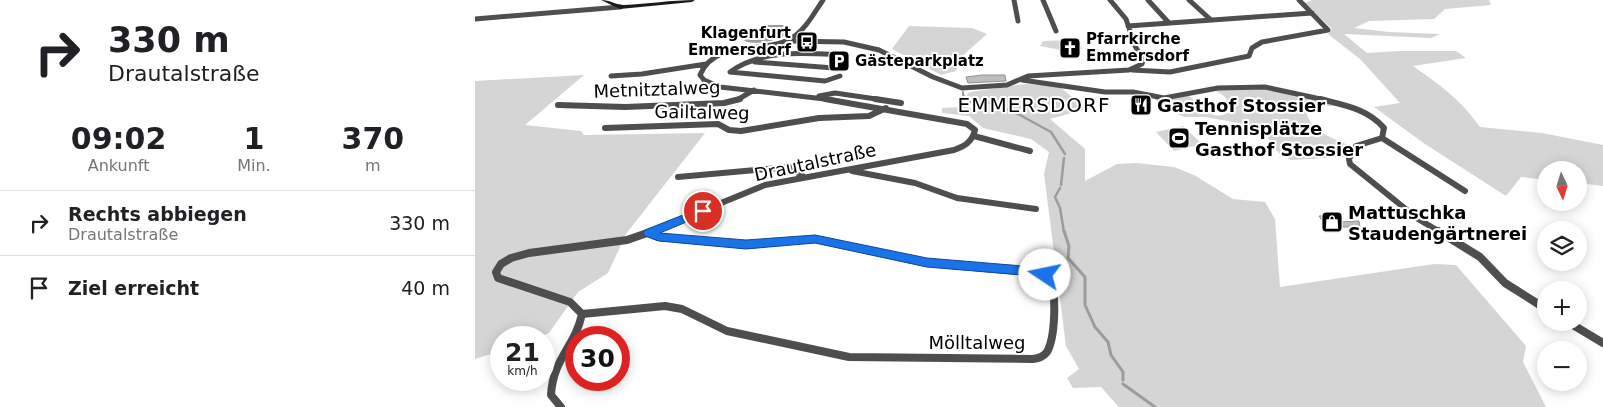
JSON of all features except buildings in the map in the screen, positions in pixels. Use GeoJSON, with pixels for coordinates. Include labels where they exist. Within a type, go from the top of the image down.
{"type":"FeatureCollection","features":[{"type":"Feature","properties":{"kind":"street"},"geometry":{"type":"LineString","coordinates":[[604,0],[609,4],[620,7]]}},
{"type":"Feature","properties":{"kind":"street"},"geometry":{"type":"LineString","coordinates":[[475,19],[692,0]]}},
{"type":"Feature","properties":{"kind":"street"},"geometry":{"type":"LineString","coordinates":[[782,54],[789,41],[796,35],[823,0]]}},
{"type":"Feature","properties":{"kind":"street"},"geometry":{"type":"LineString","coordinates":[[1014,0],[1019,21]]}},
{"type":"Feature","properties":{"kind":"street"},"geometry":{"type":"LineString","coordinates":[[1043,0],[1056,31]]}},
{"type":"Feature","properties":{"kind":"street"},"geometry":{"type":"LineString","coordinates":[[1110,0],[1120,0]]}},
{"type":"Feature","properties":{"kind":"street"},"geometry":{"type":"LineString","coordinates":[[1110,0],[1125,19],[1135,46],[1143,57],[1142,64],[1148,71]]}},
{"type":"Feature","properties":{"kind":"street"},"geometry":{"type":"LineString","coordinates":[[1148,0],[1169,23]]}},
{"type":"Feature","properties":{"kind":"street"},"geometry":{"type":"LineString","coordinates":[[1189,0],[1211,20]]}},
{"type":"Feature","properties":{"kind":"street"},"geometry":{"type":"LineString","coordinates":[[611,76],[642,74],[706,64],[731,52],[789,41],[843,42],[879,50],[933,77],[962,88],[1013,83],[1028,76],[1108,73],[1129,70],[1170,72],[1222,63],[1249,56],[1252,48],[1262,42],[1328,30],[1299,0]]}},
{"type":"Feature","properties":{"kind":"street"},"geometry":{"type":"LineString","coordinates":[[1128,26],[1312,13]]}},
{"type":"Feature","properties":{"kind":"street"},"geometry":{"type":"LineString","coordinates":[[750,62],[836,66],[841,55],[782,54],[750,62],[730,72],[735,74],[825,81],[840,76]]}},
{"type":"Feature","properties":{"kind":"street"},"geometry":{"type":"LineString","coordinates":[[706,64],[700,75],[707,83],[723,87],[813,96],[967,124],[975,130],[974,136],[1030,150]]}},
{"type":"Feature","properties":{"kind":"street"},"geometry":{"type":"LineString","coordinates":[[1129,70],[1142,64]]}},
{"type":"Feature","properties":{"kind":"street"},"geometry":{"type":"LineString","coordinates":[[1022,80],[1105,92],[1133,92],[1164,98],[1219,88],[1265,86],[1360,110],[1377,120],[1384,128],[1382,138]]}},
{"type":"Feature","properties":{"kind":"street","name":"Metnitztalweg"},"geometry":{"type":"LineString","coordinates":[[558,105],[625,107],[725,103],[739,100],[754,90]]}},
{"type":"Feature","properties":{"kind":"street"},"geometry":{"type":"LineString","coordinates":[[813,96],[835,92],[901,103]]}},
{"type":"Feature","properties":{"kind":"street","name":"Gailtalweg"},"geometry":{"type":"LineString","coordinates":[[605,128],[718,124],[729,130],[741,131],[819,118],[869,116],[886,108]]}},
{"type":"Feature","properties":{"kind":"street","name":"Drautalstraße"},"geometry":{"type":"LineString","coordinates":[[582,314],[570,302],[498,278],[495,272],[501,264],[511,258],[529,253],[627,240],[649,233],[765,185],[954,150],[967,146],[974,136]]}},
{"type":"Feature","properties":{"kind":"street"},"geometry":{"type":"LineString","coordinates":[[1465,191],[1382,138],[1356,146],[1349,159],[1350,164],[1418,219],[1480,257],[1505,283],[1537,304]]}},
{"type":"Feature","properties":{"kind":"street"},"geometry":{"type":"LineString","coordinates":[[678,177],[789,167],[804,177]]}},
{"type":"Feature","properties":{"kind":"street"},"geometry":{"type":"LineString","coordinates":[[847,170],[915,183],[957,198],[1037,209]]}},
{"type":"Feature","properties":{"kind":"street","name":"Mölltalweg"},"geometry":{"type":"LineString","coordinates":[[582,314],[665,306],[682,309],[727,331],[849,356],[1033,358],[1041,357],[1048,350],[1053,314],[1052,293],[1050,281],[1041,273],[927,262],[815,239],[746,245],[659,237],[649,233]]}},
{"type":"Feature","properties":{"kind":"street"},"geometry":{"type":"LineString","coordinates":[[561,407],[551,395],[551,374],[578,329],[582,314]]}},
{"type":"Feature","properties":{"kind":"street"},"geometry":{"type":"LineString","coordinates":[[1584,331],[1603,342]]}},
{"type":"Feature","properties":{"kind":"shaded area"},"geometry":{"type":"Polygon","coordinates":[[[1312,0],[1489,0],[1491,5],[1445,9],[1434,19],[1369,21],[1354,28],[1389,32],[1440,34],[1431,38],[1344,34],[1367,53],[1456,51],[1466,58],[1413,66],[1450,94],[1466,109],[1480,127],[1542,133],[1603,145],[1603,186],[1587,184],[1587,161],[1537,161],[1537,179],[1521,177],[1506,196],[1425,144],[1374,107],[1400,103],[1360,59],[1328,34],[1332,29],[1305,3],[1312,0]]]}},
{"type":"Feature","properties":{"kind":"shaded area"},"geometry":{"type":"Polygon","coordinates":[[[768,25],[786,25],[792,29],[783,36],[769,41],[754,43],[743,40],[754,30],[768,25]]]}},
{"type":"Feature","properties":{"kind":"shaded area"},"geometry":{"type":"Polygon","coordinates":[[[909,26],[972,28],[987,34],[960,58],[956,71],[941,75],[892,49],[909,26]]]}},
{"type":"Feature","properties":{"kind":"shaded area"},"geometry":{"type":"Polygon","coordinates":[[[1071,40],[1081,45],[1082,49],[1066,51],[1040,46],[1043,41],[1071,40]]]}},
{"type":"Feature","properties":{"kind":"shaded area"},"geometry":{"type":"Polygon","coordinates":[[[584,75],[525,125],[581,131],[584,135],[705,133],[626,234],[608,273],[578,292],[554,326],[490,326],[490,354],[475,359],[475,81],[584,75]]]}},
{"type":"Feature","properties":{"kind":"shaded area"},"geometry":{"type":"Polygon","coordinates":[[[1025,84],[1059,86],[1086,109],[1050,119],[1085,149],[1085,181],[1117,164],[1136,163],[1174,167],[1194,175],[1233,199],[1265,202],[1275,219],[1280,287],[1434,264],[1456,265],[1526,346],[1523,362],[1546,407],[1119,407],[1101,387],[1073,388],[1067,378],[1079,369],[1066,346],[1044,174],[1049,152],[1031,139],[983,128],[969,116],[942,113],[942,108],[962,107],[978,109],[982,102],[966,95],[970,92],[1025,84]]]}},
{"type":"Feature","properties":{"kind":"shaded area"},"geometry":{"type":"Polygon","coordinates":[[[1269,87],[1341,106],[1317,106],[1306,111],[1313,125],[1319,130],[1355,148],[1351,155],[1291,160],[1280,154],[1273,147],[1266,133],[1258,129],[1244,124],[1205,117],[1184,117],[1165,108],[1151,96],[1188,95],[1208,112],[1219,116],[1231,111],[1232,106],[1224,96],[1213,89],[1269,87]]]}},
{"type":"Feature","properties":{"kind":"shaded area","name":"Tennisplätze Gasthof Stossier"},"geometry":{"type":"Polygon","coordinates":[[[1183,126],[1202,144],[1174,151],[1156,132],[1183,126]]]}},
{"type":"Feature","properties":{"kind":"waterway"},"geometry":{"type":"LineString","coordinates":[[963,92],[963,95],[970,102],[991,103],[1020,115],[1051,132],[1065,154]]}},
{"type":"Feature","properties":{"kind":"waterway"},"geometry":{"type":"LineString","coordinates":[[1061,185],[1064,158]]}},
{"type":"Feature","properties":{"kind":"waterway"},"geometry":{"type":"LineString","coordinates":[[1060,188],[1055,197],[1060,208],[1064,232]]}},
{"type":"Feature","properties":{"kind":"waterway"},"geometry":{"type":"LineString","coordinates":[[1064,231],[1069,246],[1068,258],[1085,277],[1085,305],[1095,327],[1108,342],[1111,355],[1123,372],[1123,380]]}},
{"type":"Feature","properties":{"kind":"waterway"},"geometry":{"type":"LineString","coordinates":[[1123,384],[1155,407]]}},
{"type":"Feature","properties":{"kind":"place","name":"Klagenfurt Emmersdorf"},"geometry":{"type":"Point","coordinates":[807,42]}},
{"type":"Feature","properties":{"kind":"place","name":"Pfarrkirche Emmersdorf"},"geometry":{"type":"Point","coordinates":[1070,48]}},
{"type":"Feature","properties":{"kind":"place","name":"Gästeparkplatz"},"geometry":{"type":"Point","coordinates":[839,61]}},
{"type":"Feature","properties":{"kind":"place","name":"Gasthof Stossier"},"geometry":{"type":"Point","coordinates":[1141,105]}},
{"type":"Feature","properties":{"kind":"place","name":"Tennisplätze Gasthof Stossier"},"geometry":{"type":"Point","coordinates":[1179,138]}},
{"type":"Feature","properties":{"kind":"place","name":"Mattuschka Staudengärtnerei"},"geometry":{"type":"Point","coordinates":[1332,222]}},
{"type":"Feature","properties":{"kind":"district","name":"EMMERSDORF"},"geometry":{"type":"Point","coordinates":[1034,105]}},
{"type":"Feature","properties":{"kind":"route"},"geometry":{"type":"LineString","coordinates":[[703,211],[649,233],[659,237],[746,245],[799,239],[828,240],[881,254],[927,262],[1035,272],[1045,275]]}}]}
